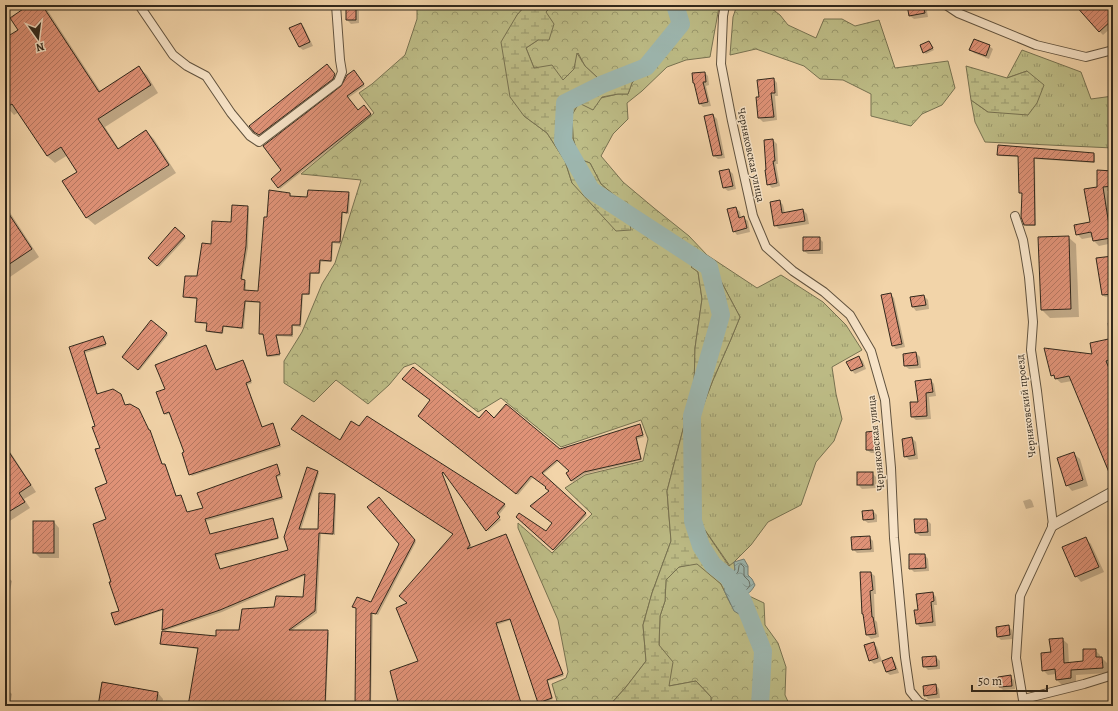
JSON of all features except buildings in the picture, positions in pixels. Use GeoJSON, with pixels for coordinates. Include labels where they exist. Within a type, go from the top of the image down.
{"type":"FeatureCollection","features":[{"type":"Feature","properties":{"kind":"street"},"geometry":{"type":"LineString","coordinates":[[139,5],[173,55],[187,66],[206,76],[231,113],[250,136],[258,142],[338,82],[342,72],[336,5]]}},
{"type":"Feature","properties":{"kind":"street","name":"Черняковская улица"},"geometry":{"type":"LineString","coordinates":[[725,5],[723,16],[721,64],[753,216],[766,246],[793,271],[824,292],[850,315],[871,352],[885,400],[891,468],[894,538],[905,657],[910,691],[919,702],[928,706]]}},
{"type":"Feature","properties":{"kind":"street"},"geometry":{"type":"LineString","coordinates":[[946,5],[958,13],[1036,45],[1086,57],[1113,50]]}},
{"type":"Feature","properties":{"kind":"street","name":"Черняковский проезд"},"geometry":{"type":"LineString","coordinates":[[1015,216],[1023,240],[1029,277],[1033,322],[1031,350],[1053,525]]}},
{"type":"Feature","properties":{"kind":"street"},"geometry":{"type":"LineString","coordinates":[[1113,492],[1053,525],[1020,596],[1016,658],[1024,702],[1113,675]]}},
{"type":"Feature","properties":{"kind":"green space"},"geometry":{"type":"Polygon","coordinates":[[[417,5],[526,5],[517,15],[524,116],[547,133],[565,161],[572,183],[627,206],[601,184],[590,163],[579,159],[573,138],[572,114],[579,103],[618,94],[628,94],[632,83],[639,75],[639,64],[599,79],[585,66],[578,53],[574,69],[562,81],[534,68],[526,48],[538,40],[546,12],[552,5],[711,5],[719,7],[710,57],[686,60],[667,67],[627,103],[628,119],[613,134],[601,156],[623,182],[689,236],[707,255],[691,266],[698,272],[702,299],[695,348],[694,387],[667,491],[671,541],[652,593],[643,625],[646,661],[609,706],[551,706],[557,701],[552,684],[566,678],[568,672],[558,620],[518,528],[518,523],[552,553],[592,514],[565,488],[585,475],[643,461],[648,439],[641,420],[561,447],[501,398],[478,412],[415,363],[404,367],[389,385],[368,404],[336,380],[314,402],[284,383],[284,361],[302,332],[322,284],[335,263],[361,180],[301,174],[374,113],[359,93],[372,84],[405,55],[417,19],[417,5]]]}},
{"type":"Feature","properties":{"kind":"green space"},"geometry":{"type":"Polygon","coordinates":[[[526,5],[552,5],[546,12],[554,24],[549,40],[538,40],[526,48],[534,68],[552,65],[563,80],[574,69],[577,53],[585,66],[599,79],[639,64],[639,75],[632,83],[628,94],[602,97],[593,110],[579,103],[572,115],[573,138],[579,159],[590,163],[601,184],[627,206],[631,230],[616,231],[572,183],[565,161],[547,133],[524,116],[510,97],[501,42],[517,15],[526,5]]]}},
{"type":"Feature","properties":{"kind":"green space"},"geometry":{"type":"Polygon","coordinates":[[[737,5],[767,5],[780,15],[788,25],[816,38],[824,19],[842,19],[855,26],[879,20],[895,68],[948,61],[955,88],[942,105],[922,114],[911,126],[871,116],[871,94],[843,80],[820,79],[804,66],[756,49],[730,55],[733,17],[737,5]]]}},
{"type":"Feature","properties":{"kind":"green space"},"geometry":{"type":"Polygon","coordinates":[[[1022,50],[1081,72],[1091,99],[1113,96],[1113,148],[985,142],[975,122],[971,100],[988,112],[1027,71],[1007,78],[1022,50]]]}},
{"type":"Feature","properties":{"kind":"green space"},"geometry":{"type":"Polygon","coordinates":[[[966,66],[1007,78],[1027,71],[1044,85],[1037,103],[1028,115],[988,112],[971,100],[966,66]]]}},
{"type":"Feature","properties":{"kind":"green space"},"geometry":{"type":"Polygon","coordinates":[[[707,255],[757,288],[781,275],[823,302],[846,325],[862,350],[832,367],[842,419],[834,441],[816,462],[801,505],[768,522],[751,545],[730,566],[698,520],[698,419],[740,317],[707,255]]]}},
{"type":"Feature","properties":{"kind":"green space"},"geometry":{"type":"Polygon","coordinates":[[[707,255],[740,317],[698,419],[698,520],[729,566],[734,562],[735,570],[727,578],[724,590],[721,584],[697,564],[679,567],[666,580],[665,601],[660,616],[659,645],[673,662],[669,686],[696,681],[711,697],[711,706],[609,706],[646,661],[643,625],[652,593],[671,541],[667,491],[694,387],[695,348],[702,299],[698,272],[691,267],[707,255]]]}},
{"type":"Feature","properties":{"kind":"green space"},"geometry":{"type":"Polygon","coordinates":[[[697,563],[721,584],[731,605],[738,599],[747,595],[764,603],[765,625],[778,643],[786,667],[785,695],[790,706],[711,706],[711,697],[696,681],[669,686],[659,646],[660,616],[665,601],[666,580],[679,567],[697,563]]]}},
{"type":"Feature","properties":{"kind":"water"},"geometry":{"type":"Polygon","coordinates":[[[744,559],[748,566],[748,575],[755,585],[750,592],[738,599],[750,614],[747,619],[734,611],[724,590],[729,574],[735,570],[734,562],[744,559]]]}},
{"type":"Feature","properties":{"kind":"waterway"},"geometry":{"type":"LineString","coordinates":[[675,5],[681,24],[646,67],[603,84],[565,103],[563,141],[591,190],[709,267],[721,315],[692,416],[693,521],[701,546],[713,565],[728,577],[743,601],[763,651],[760,706]]}}]}
